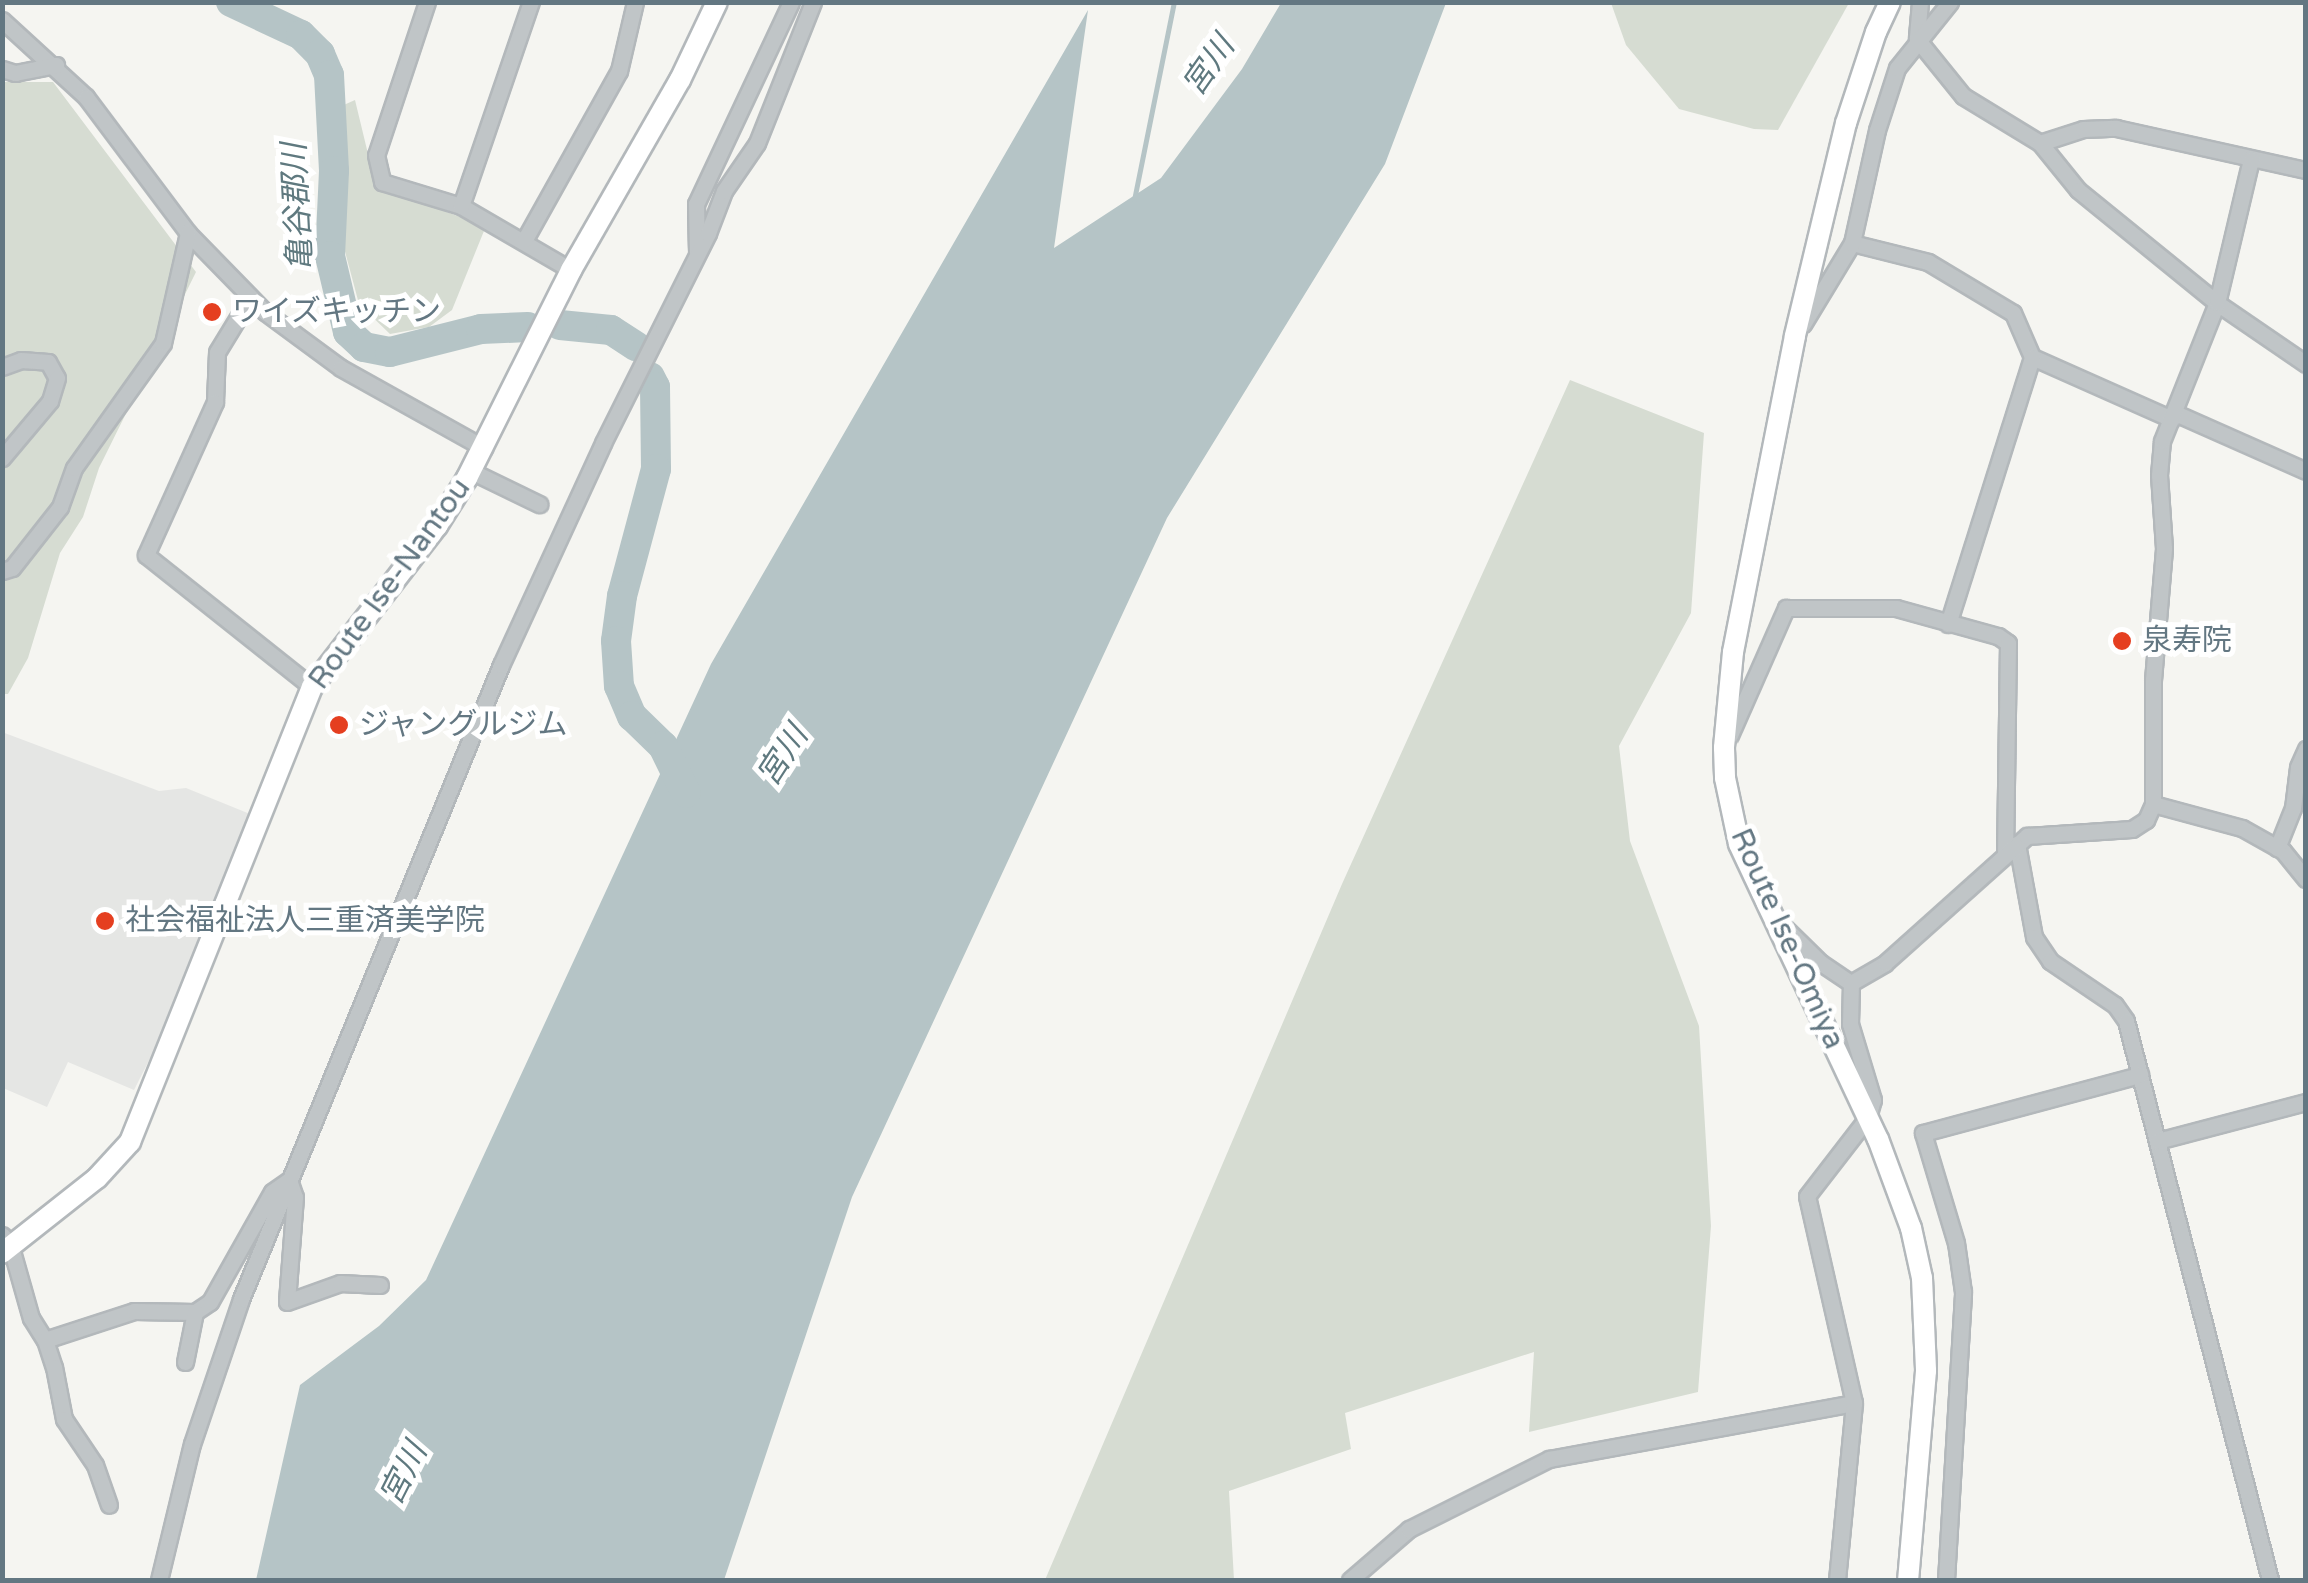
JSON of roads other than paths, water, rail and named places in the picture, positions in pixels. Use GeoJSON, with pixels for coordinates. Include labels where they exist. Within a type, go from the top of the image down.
{"type":"FeatureCollection","features":[{"type":"Feature","properties":{"kind":"main road","name":"Route Ise-Nantou"},"geometry":{"type":"LineString","coordinates":[[5,1244],[98,1178],[130,1142],[312,687],[438,526],[484,448],[571,270],[680,80],[717,2]]}},
{"type":"Feature","properties":{"kind":"main road","name":"Route Ise-Omiya"},"geometry":{"type":"LineString","coordinates":[[1890,2],[1846,123],[1796,336],[1734,652],[1724,778],[1739,844],[1896,1182],[1922,1278],[1926,1371],[1908,1580]]}},
{"type":"Feature","properties":{"kind":"street"},"geometry":{"type":"LineString","coordinates":[[427,2],[376,155],[382,182],[461,206],[525,239]]}},
{"type":"Feature","properties":{"kind":"street"},"geometry":{"type":"LineString","coordinates":[[461,206],[531,2]]}},
{"type":"Feature","properties":{"kind":"street"},"geometry":{"type":"LineString","coordinates":[[571,270],[523,244],[619,70],[636,2]]}},
{"type":"Feature","properties":{"kind":"street"},"geometry":{"type":"LineString","coordinates":[[697,254],[696,204],[791,2]]}},
{"type":"Feature","properties":{"kind":"street"},"geometry":{"type":"LineString","coordinates":[[159,1580],[192,1444],[217,1366],[500,665],[724,191],[758,144],[813,2]]}},
{"type":"Feature","properties":{"kind":"street"},"geometry":{"type":"LineString","coordinates":[[1920,2],[1917,40],[1963,96],[2040,143],[2078,190],[2217,303],[2306,364]]}},
{"type":"Feature","properties":{"kind":"street"},"geometry":{"type":"LineString","coordinates":[[1796,336],[1852,244],[1877,130],[1896,68],[1950,2]]}},
{"type":"Feature","properties":{"kind":"street"},"geometry":{"type":"LineString","coordinates":[[2,20],[56,65],[129,149],[188,233],[250,298],[341,368],[484,448]]}},
{"type":"Feature","properties":{"kind":"street"},"geometry":{"type":"LineString","coordinates":[[2,69],[15,73],[56,65]]}},
{"type":"Feature","properties":{"kind":"street"},"geometry":{"type":"LineString","coordinates":[[2040,143],[2083,129],[2116,128],[2306,170]]}},
{"type":"Feature","properties":{"kind":"street"},"geometry":{"type":"LineString","coordinates":[[1852,982],[1884,963],[2027,836],[2132,828],[2146,820],[2153,804],[2152,680],[2164,548],[2159,475],[2162,441],[2217,303],[2250,159]]}},
{"type":"Feature","properties":{"kind":"street"},"geometry":{"type":"LineString","coordinates":[[2,572],[12,568],[60,507],[74,468],[162,343],[188,233]]}},
{"type":"Feature","properties":{"kind":"street"},"geometry":{"type":"LineString","coordinates":[[1852,244],[1928,262],[2012,314],[2032,357],[1948,624]]}},
{"type":"Feature","properties":{"kind":"street"},"geometry":{"type":"LineString","coordinates":[[250,298],[217,352],[215,402],[146,555],[312,687]]}},
{"type":"Feature","properties":{"kind":"street"},"geometry":{"type":"LineString","coordinates":[[2032,357],[2306,471]]}},
{"type":"Feature","properties":{"kind":"street"},"geometry":{"type":"LineString","coordinates":[[2,367],[21,360],[48,362],[57,378],[50,401],[2,458]]}},
{"type":"Feature","properties":{"kind":"street"},"geometry":{"type":"LineString","coordinates":[[470,471],[539,504]]}},
{"type":"Feature","properties":{"kind":"street"},"geometry":{"type":"LineString","coordinates":[[1724,748],[1786,608],[1896,608],[1998,636],[2008,643],[2012,849],[2034,938],[2050,961],[2115,1006],[2126,1021],[2270,1580]]}},
{"type":"Feature","properties":{"kind":"street"},"geometry":{"type":"LineString","coordinates":[[2277,848],[2293,808],[2298,766],[2306,749]]}},
{"type":"Feature","properties":{"kind":"street"},"geometry":{"type":"LineString","coordinates":[[2153,804],[2242,828],[2277,848],[2306,879]]}},
{"type":"Feature","properties":{"kind":"street"},"geometry":{"type":"LineString","coordinates":[[1774,918],[1798,935],[1821,963],[1852,982]]}},
{"type":"Feature","properties":{"kind":"street"},"geometry":{"type":"LineString","coordinates":[[1838,1580],[1854,1403],[1807,1196],[1868,1117],[1873,1100],[1850,1024],[1852,982]]}},
{"type":"Feature","properties":{"kind":"street"},"geometry":{"type":"LineString","coordinates":[[1946,1580],[1964,1344],[1963,1292],[1956,1243],[1923,1133],[2140,1075]]}},
{"type":"Feature","properties":{"kind":"street"},"geometry":{"type":"LineString","coordinates":[[2157,1141],[2306,1102]]}},
{"type":"Feature","properties":{"kind":"street"},"geometry":{"type":"LineString","coordinates":[[289,1180],[295,1198],[287,1302],[340,1284],[380,1285]]}},
{"type":"Feature","properties":{"kind":"street"},"geometry":{"type":"LineString","coordinates":[[45,1340],[134,1311],[196,1312],[210,1302],[272,1192],[289,1180]]}},
{"type":"Feature","properties":{"kind":"street"},"geometry":{"type":"LineString","coordinates":[[5,1244],[22,1296],[45,1340],[64,1419],[96,1465],[109,1505]]}},
{"type":"Feature","properties":{"kind":"street"},"geometry":{"type":"LineString","coordinates":[[185,1362],[196,1312]]}},
{"type":"Feature","properties":{"kind":"street"},"geometry":{"type":"LineString","coordinates":[[1350,1580],[1409,1529],[1549,1459],[1854,1403]]}},
{"type":"Feature","properties":{"kind":"water","name":"宮川"},"geometry":{"type":"Polygon","coordinates":[[[1281,3],[1446,3],[1385,164],[1167,518],[852,1197],[724,1580],[256,1580],[300,1385],[379,1326],[426,1280],[711,664],[1088,10],[1054,248],[1161,178],[1242,69],[1281,3]]]}},
{"type":"Feature","properties":{"kind":"waterway","name":"亀谷郡川"},"geometry":{"type":"LineString","coordinates":[[231,2],[301,35],[320,54],[329,75],[334,171],[330,256],[348,332],[364,347],[390,352],[481,329],[528,327]]}},
{"type":"Feature","properties":{"kind":"waterway"},"geometry":{"type":"LineString","coordinates":[[1134,200],[1174,2]]}},
{"type":"Feature","properties":{"kind":"waterway","name":"亀谷郡川"},"geometry":{"type":"LineString","coordinates":[[560,325],[611,330],[636,346]]}},
{"type":"Feature","properties":{"kind":"waterway","name":"亀谷郡川"},"geometry":{"type":"LineString","coordinates":[[650,377],[655,387],[656,469],[622,596],[616,641],[619,686],[632,716],[663,746],[686,793]]}},
{"type":"Feature","properties":{"kind":"place","name":"ワイズキッチン"},"geometry":{"type":"Point","coordinates":[212,312]}},
{"type":"Feature","properties":{"kind":"place","name":"泉寿院"},"geometry":{"type":"Point","coordinates":[2122,641]}},
{"type":"Feature","properties":{"kind":"place","name":"ジャングルジム"},"geometry":{"type":"Point","coordinates":[339,725]}},
{"type":"Feature","properties":{"kind":"place","name":"社会福祉法人三重済美学院"},"geometry":{"type":"Point","coordinates":[105,921]}}]}
